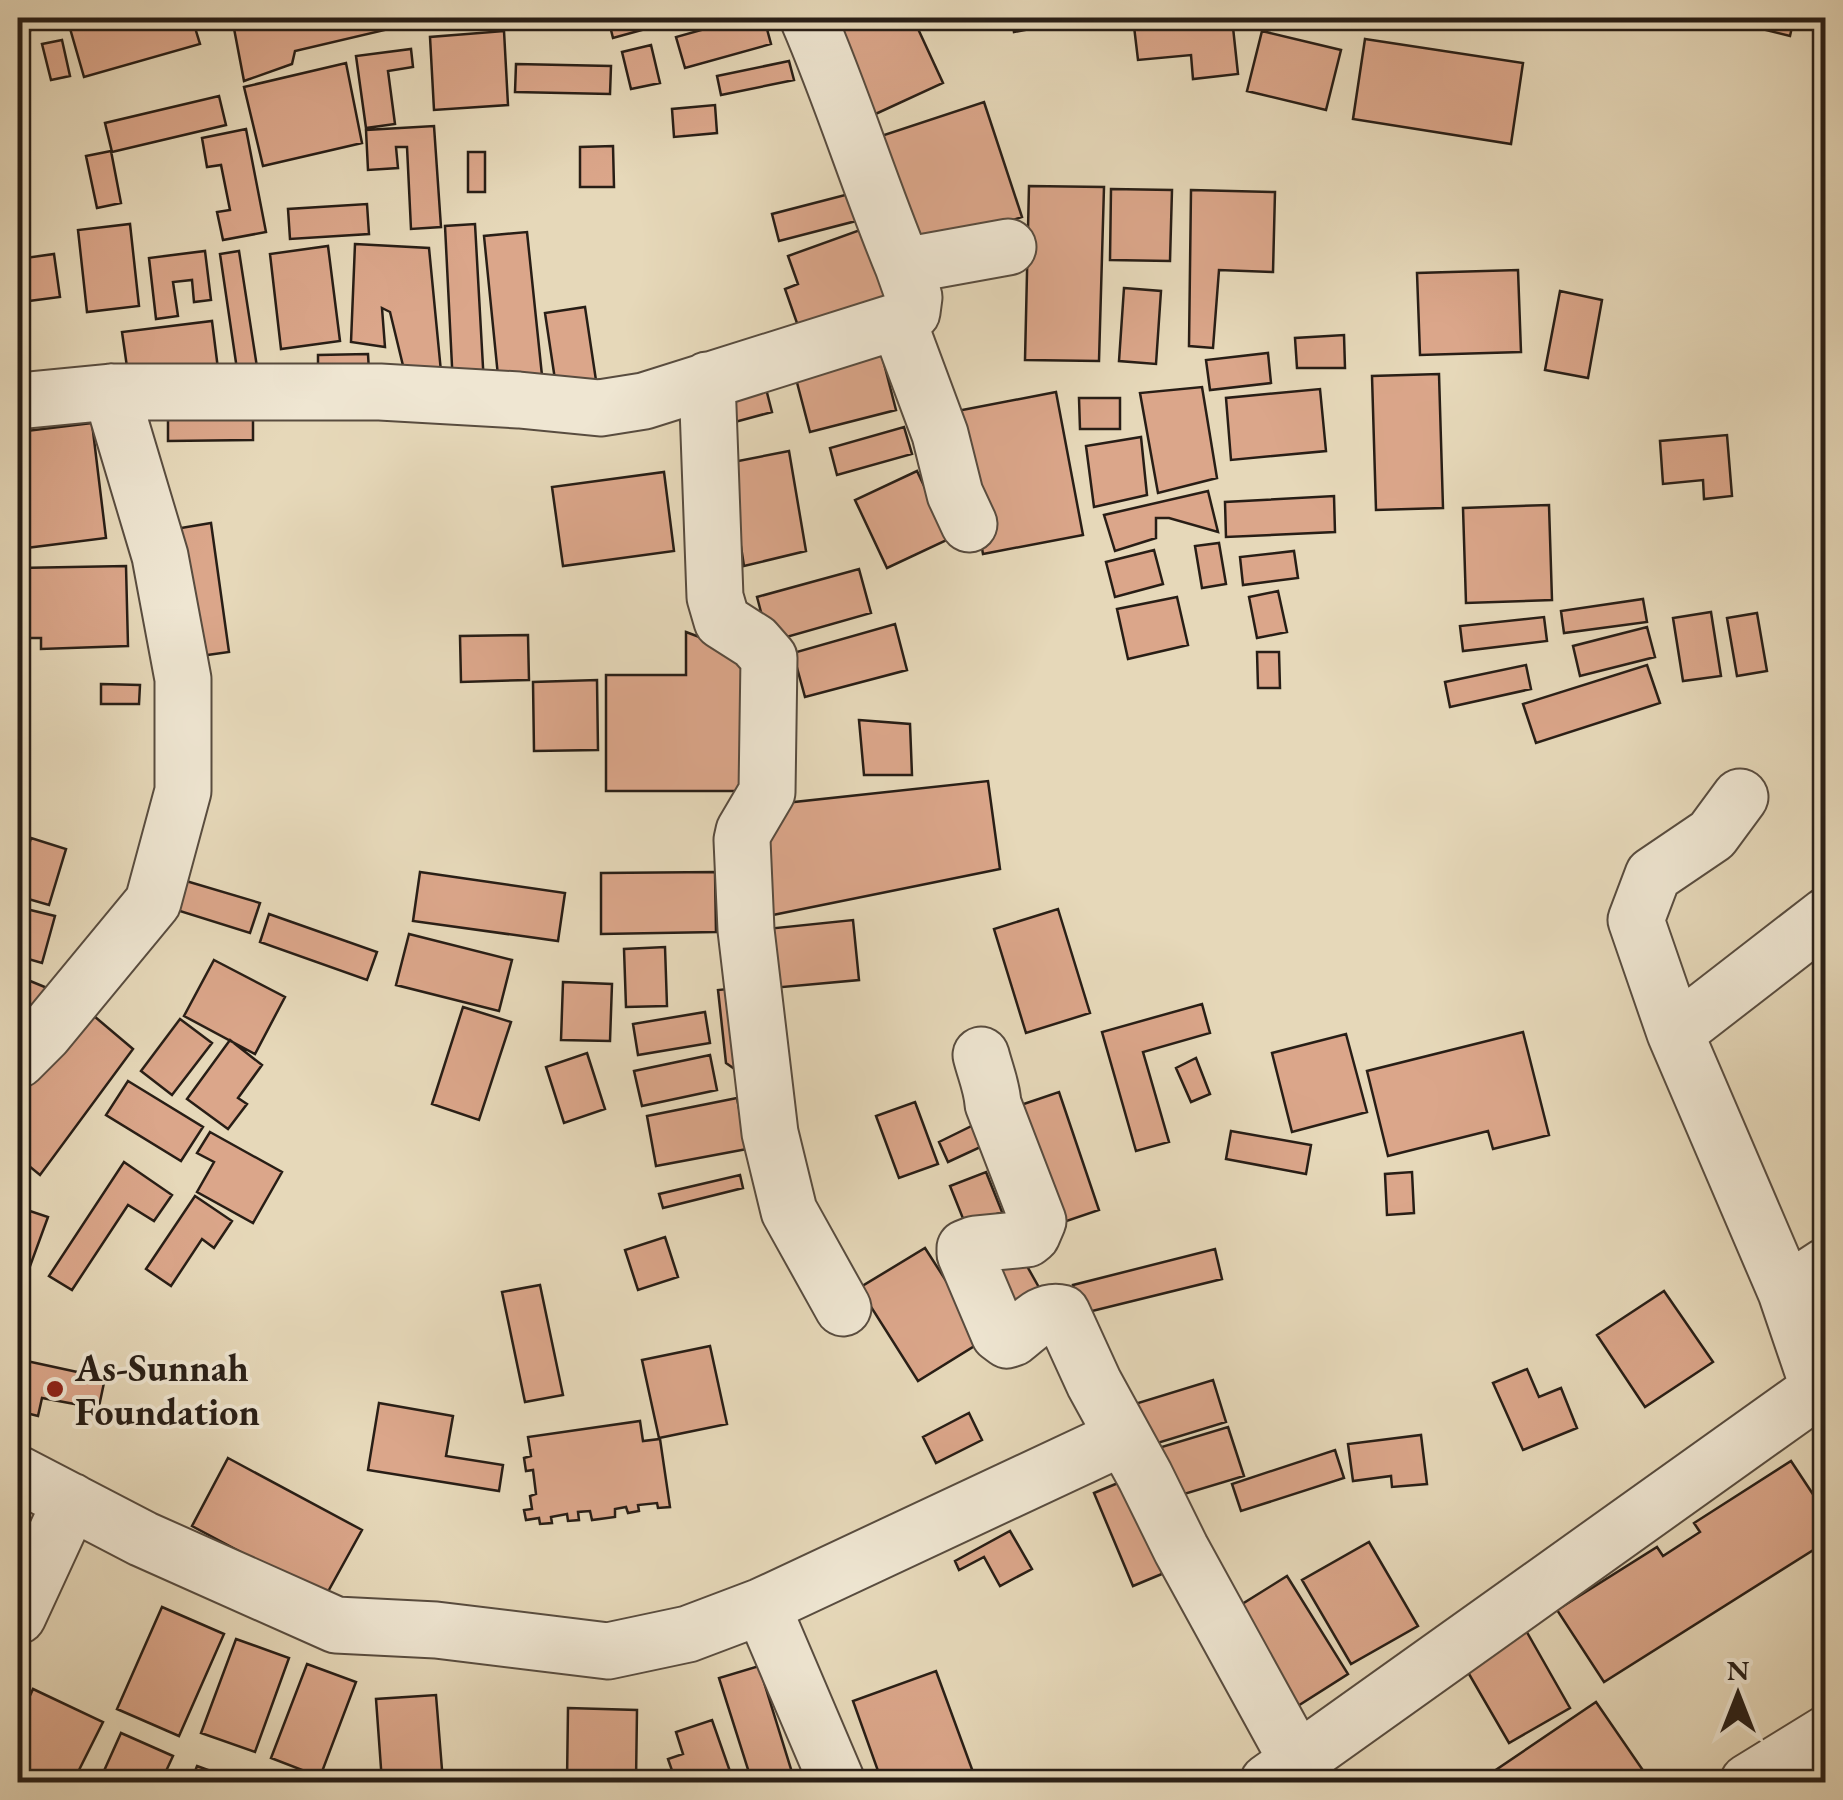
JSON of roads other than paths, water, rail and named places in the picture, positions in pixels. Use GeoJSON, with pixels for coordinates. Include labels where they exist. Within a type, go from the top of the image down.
{"type":"FeatureCollection","features":[{"type":"Feature","properties":{"kind":"street"},"geometry":{"type":"LineString","coordinates":[[18,401],[111,392],[380,392],[600,408],[644,401],[898,322],[912,312],[914,296],[839,90],[808,18]]}},
{"type":"Feature","properties":{"kind":"street"},"geometry":{"type":"LineString","coordinates":[[903,266],[1008,247]]}},
{"type":"Feature","properties":{"kind":"street"},"geometry":{"type":"LineString","coordinates":[[898,322],[940,434],[955,494],[969,524]]}},
{"type":"Feature","properties":{"kind":"street"},"geometry":{"type":"LineString","coordinates":[[707,380],[714,597],[722,621],[755,642],[769,658],[766,792],[742,840],[746,930],[770,1133],[789,1211],[843,1308]]}},
{"type":"Feature","properties":{"kind":"street"},"geometry":{"type":"LineString","coordinates":[[18,1060],[154,902],[183,791],[183,679],[160,556],[111,392]]}},
{"type":"Feature","properties":{"kind":"street"},"geometry":{"type":"LineString","coordinates":[[981,1055],[993,1091],[993,1104],[1038,1221],[1027,1239],[975,1244],[965,1248],[965,1254],[999,1334],[1007,1340],[1046,1313],[1062,1313],[1224,1630],[1283,1772],[1822,1395],[1806,1279],[1675,1033],[1636,920],[1653,875],[1712,835],[1740,797]]}},
{"type":"Feature","properties":{"kind":"street"},"geometry":{"type":"LineString","coordinates":[[1675,1033],[1826,916]]}},
{"type":"Feature","properties":{"kind":"street"},"geometry":{"type":"LineString","coordinates":[[18,1474],[143,1538],[336,1625],[436,1630],[608,1651],[688,1634],[762,1606],[1123,1437]]}},
{"type":"Feature","properties":{"kind":"street"},"geometry":{"type":"LineString","coordinates":[[18,1616],[71,1501]]}},
{"type":"Feature","properties":{"kind":"street"},"geometry":{"type":"LineString","coordinates":[[762,1606],[836,1782]]}},
{"type":"Feature","properties":{"kind":"street"},"geometry":{"type":"LineString","coordinates":[[1748,1782],[1826,1734]]}},
{"type":"Feature","properties":{"kind":"place","name":"As-Sunnah Foundation"},"geometry":{"type":"Point","coordinates":[55,1389]}}]}
